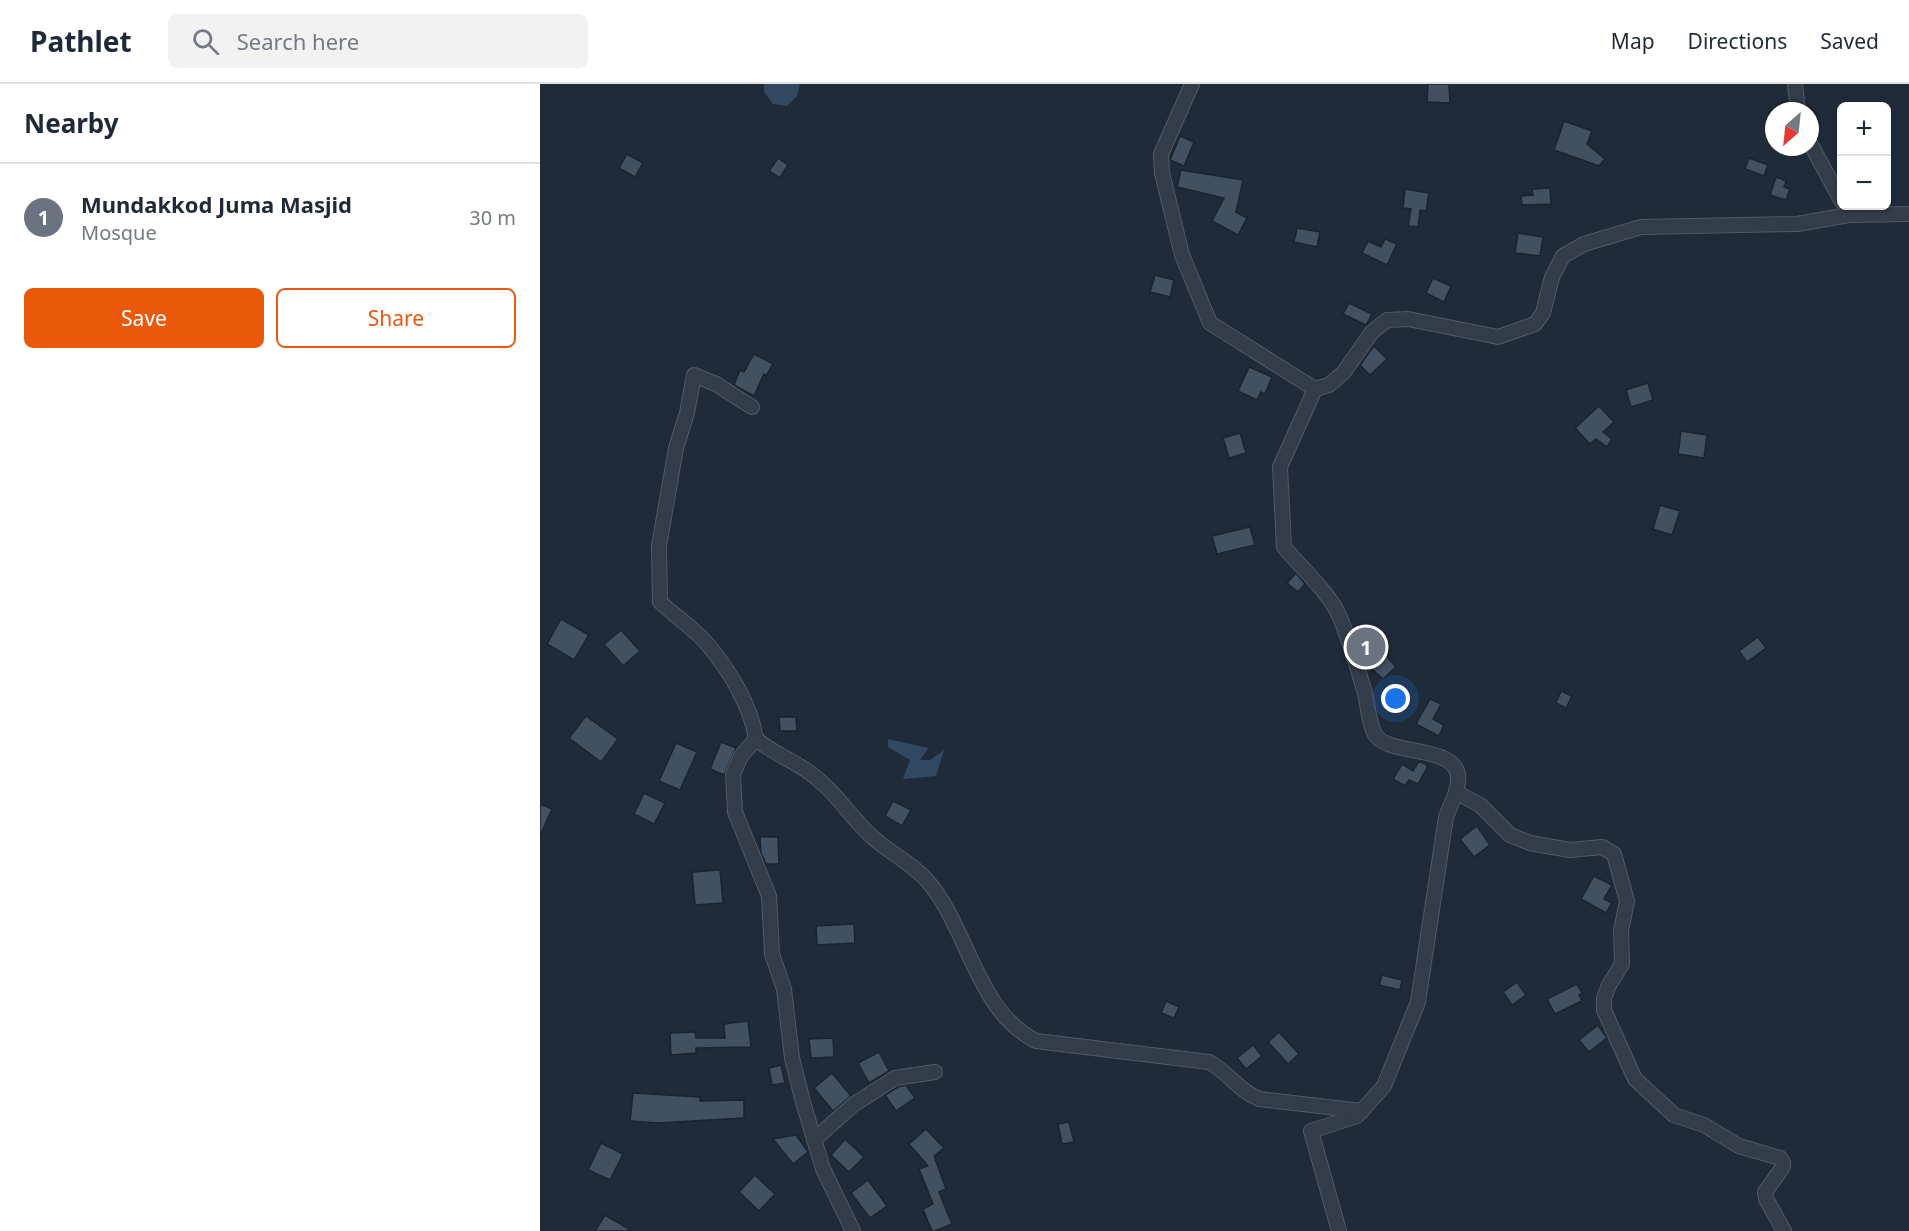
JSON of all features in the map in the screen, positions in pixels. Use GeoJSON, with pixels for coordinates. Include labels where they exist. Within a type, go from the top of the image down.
{"type":"FeatureCollection","features":[{"type":"Feature","properties":{"kind":"street"},"geometry":{"type":"LineString","coordinates":[[1192,84],[1161,154],[1162,173],[1182,255],[1210,323],[1315,389],[1329,385],[1344,372],[1372,332],[1387,320],[1408,319],[1498,337],[1535,324],[1543,313],[1552,277],[1563,256],[1584,244],[1641,227],[1797,224],[1837,210]]}},
{"type":"Feature","properties":{"kind":"street"},"geometry":{"type":"LineString","coordinates":[[1795,84],[1797,102]]}},
{"type":"Feature","properties":{"kind":"street"},"geometry":{"type":"LineString","coordinates":[[1817,156],[1837,192]]}},
{"type":"Feature","properties":{"kind":"street"},"geometry":{"type":"LineString","coordinates":[[1872,210],[1909,214]]}},
{"type":"Feature","properties":{"kind":"street"},"geometry":{"type":"LineString","coordinates":[[752,407],[717,384],[694,375],[687,413],[675,448],[659,546],[660,602],[707,643],[730,676],[753,720],[756,739],[767,749],[811,773],[843,803],[869,834],[915,868],[931,885],[992,998],[1020,1032],[1036,1041],[1209,1062],[1221,1068],[1249,1095],[1259,1099],[1362,1111]]}},
{"type":"Feature","properties":{"kind":"street"},"geometry":{"type":"LineString","coordinates":[[1315,389],[1280,467],[1284,547],[1318,583],[1338,612],[1365,693],[1375,736],[1388,746],[1403,750],[1424,750],[1441,757],[1452,765],[1458,776],[1456,792],[1446,817],[1418,1002],[1384,1086],[1357,1116],[1311,1131],[1339,1231]]}},
{"type":"Feature","properties":{"kind":"street"},"geometry":{"type":"LineString","coordinates":[[756,739],[741,756],[733,774],[732,797],[747,846],[769,896],[772,954],[783,988],[792,1058],[822,1169],[853,1231]]}},
{"type":"Feature","properties":{"kind":"street"},"geometry":{"type":"LineString","coordinates":[[1456,792],[1480,805],[1510,835],[1520,839],[1545,847],[1570,850],[1602,847],[1614,854],[1627,901],[1621,931],[1622,964],[1606,992],[1604,1010],[1623,1057],[1635,1079],[1674,1115],[1704,1125],[1738,1146],[1780,1158],[1784,1167],[1765,1192],[1784,1231]]}},
{"type":"Feature","properties":{"kind":"street"},"geometry":{"type":"LineString","coordinates":[[814,1140],[854,1105],[895,1077],[935,1072]]}},
{"type":"Feature","properties":{"kind":"water"},"geometry":{"type":"Polygon","coordinates":[[[764,84],[800,84],[797,96],[787,106],[773,104],[764,92],[764,84]]]}},
{"type":"Feature","properties":{"kind":"water"},"geometry":{"type":"Polygon","coordinates":[[[888,739],[929,748],[920,760],[930,760],[944,750],[936,776],[903,779],[910,760],[888,747],[888,739]]]}},
{"type":"Feature","properties":{"kind":"building"},"geometry":{"type":"Polygon","coordinates":[[[1428,84],[1449,84],[1450,103],[1427,102],[1428,84]]]}},
{"type":"Feature","properties":{"kind":"building"},"geometry":{"type":"Polygon","coordinates":[[[1564,121],[1592,131],[1587,144],[1605,159],[1599,166],[1554,150],[1564,121]]]}},
{"type":"Feature","properties":{"kind":"building"},"geometry":{"type":"Polygon","coordinates":[[[1180,136],[1194,142],[1184,166],[1170,160],[1180,136]]]}},
{"type":"Feature","properties":{"kind":"building"},"geometry":{"type":"Polygon","coordinates":[[[627,154],[643,163],[635,177],[619,168],[627,154]]]}},
{"type":"Feature","properties":{"kind":"building"},"geometry":{"type":"Polygon","coordinates":[[[778,158],[788,165],[780,178],[769,171],[778,158]]]}},
{"type":"Feature","properties":{"kind":"building"},"geometry":{"type":"Polygon","coordinates":[[[1749,158],[1768,165],[1764,176],[1745,169],[1749,158]]]}},
{"type":"Feature","properties":{"kind":"building"},"geometry":{"type":"Polygon","coordinates":[[[1181,170],[1243,180],[1236,212],[1247,218],[1238,235],[1212,221],[1224,198],[1177,187],[1181,170]]]}},
{"type":"Feature","properties":{"kind":"building"},"geometry":{"type":"Polygon","coordinates":[[[1776,177],[1786,181],[1784,187],[1790,189],[1786,200],[1770,195],[1776,177]]]}},
{"type":"Feature","properties":{"kind":"building"},"geometry":{"type":"Polygon","coordinates":[[[1550,188],[1551,204],[1522,205],[1521,196],[1533,195],[1532,189],[1550,188]]]}},
{"type":"Feature","properties":{"kind":"building"},"geometry":{"type":"Polygon","coordinates":[[[1405,189],[1429,193],[1426,211],[1420,210],[1418,227],[1408,226],[1411,209],[1403,208],[1405,189]]]}},
{"type":"Feature","properties":{"kind":"building"},"geometry":{"type":"Polygon","coordinates":[[[1297,228],[1320,232],[1317,247],[1294,242],[1297,228]]]}},
{"type":"Feature","properties":{"kind":"building"},"geometry":{"type":"Polygon","coordinates":[[[1518,233],[1543,237],[1540,256],[1515,253],[1518,233]]]}},
{"type":"Feature","properties":{"kind":"building"},"geometry":{"type":"Polygon","coordinates":[[[1385,239],[1397,244],[1387,265],[1362,253],[1368,241],[1381,247],[1385,239]]]}},
{"type":"Feature","properties":{"kind":"building"},"geometry":{"type":"Polygon","coordinates":[[[1155,275],[1174,280],[1170,297],[1150,292],[1155,275]]]}},
{"type":"Feature","properties":{"kind":"building"},"geometry":{"type":"Polygon","coordinates":[[[1433,278],[1451,286],[1444,302],[1426,293],[1433,278]]]}},
{"type":"Feature","properties":{"kind":"building"},"geometry":{"type":"Polygon","coordinates":[[[1349,303],[1372,314],[1366,325],[1343,314],[1349,303]]]}},
{"type":"Feature","properties":{"kind":"building"},"geometry":{"type":"Polygon","coordinates":[[[1374,346],[1387,359],[1370,375],[1360,365],[1374,346]]]}},
{"type":"Feature","properties":{"kind":"building"},"geometry":{"type":"Polygon","coordinates":[[[754,354],[773,364],[766,376],[764,374],[754,396],[734,385],[740,370],[744,372],[754,354]]]}},
{"type":"Feature","properties":{"kind":"building"},"geometry":{"type":"Polygon","coordinates":[[[1249,367],[1272,377],[1265,394],[1261,392],[1257,400],[1238,391],[1249,367]]]}},
{"type":"Feature","properties":{"kind":"building"},"geometry":{"type":"Polygon","coordinates":[[[1648,383],[1653,400],[1631,407],[1626,390],[1648,383]]]}},
{"type":"Feature","properties":{"kind":"building"},"geometry":{"type":"Polygon","coordinates":[[[1599,406],[1614,422],[1603,432],[1612,439],[1607,447],[1596,439],[1590,444],[1575,428],[1599,406]]]}},
{"type":"Feature","properties":{"kind":"building"},"geometry":{"type":"Polygon","coordinates":[[[1681,431],[1707,435],[1704,458],[1678,454],[1681,431]]]}},
{"type":"Feature","properties":{"kind":"building"},"geometry":{"type":"Polygon","coordinates":[[[1240,433],[1246,453],[1229,458],[1223,438],[1240,433]]]}},
{"type":"Feature","properties":{"kind":"building"},"geometry":{"type":"Polygon","coordinates":[[[1660,505],[1680,511],[1672,535],[1653,529],[1660,505]]]}},
{"type":"Feature","properties":{"kind":"building"},"geometry":{"type":"Polygon","coordinates":[[[1250,527],[1255,545],[1217,554],[1212,536],[1250,527]]]}},
{"type":"Feature","properties":{"kind":"building"},"geometry":{"type":"Polygon","coordinates":[[[1296,573],[1305,584],[1298,592],[1287,583],[1296,573]]]}},
{"type":"Feature","properties":{"kind":"building"},"geometry":{"type":"Polygon","coordinates":[[[561,619],[589,635],[574,660],[547,644],[561,619]]]}},
{"type":"Feature","properties":{"kind":"building"},"geometry":{"type":"Polygon","coordinates":[[[621,630],[640,651],[623,666],[604,644],[621,630]]]}},
{"type":"Feature","properties":{"kind":"building"},"geometry":{"type":"Polygon","coordinates":[[[1365,632],[1396,667],[1383,679],[1365,663],[1357,638],[1365,632]]]}},
{"type":"Feature","properties":{"kind":"building"},"geometry":{"type":"Polygon","coordinates":[[[1758,637],[1766,648],[1747,662],[1739,651],[1758,637]]]}},
{"type":"Feature","properties":{"kind":"building"},"geometry":{"type":"Polygon","coordinates":[[[1561,691],[1572,696],[1566,708],[1556,703],[1561,691]]]}},
{"type":"Feature","properties":{"kind":"building"},"geometry":{"type":"Polygon","coordinates":[[[1430,699],[1441,704],[1433,719],[1444,725],[1439,736],[1416,724],[1430,699]]]}},
{"type":"Feature","properties":{"kind":"building"},"geometry":{"type":"Polygon","coordinates":[[[586,716],[618,739],[601,762],[569,738],[586,716]]]}},
{"type":"Feature","properties":{"kind":"building"},"geometry":{"type":"Polygon","coordinates":[[[779,717],[796,717],[797,731],[780,731],[779,717]]]}},
{"type":"Feature","properties":{"kind":"building"},"geometry":{"type":"Polygon","coordinates":[[[721,742],[736,748],[724,775],[710,769],[721,742]]]}},
{"type":"Feature","properties":{"kind":"building"},"geometry":{"type":"Polygon","coordinates":[[[676,743],[697,752],[680,790],[659,781],[676,743]]]}},
{"type":"Feature","properties":{"kind":"building"},"geometry":{"type":"Polygon","coordinates":[[[1419,761],[1428,766],[1418,784],[1409,780],[1405,786],[1393,779],[1402,764],[1413,771],[1419,761]]]}},
{"type":"Feature","properties":{"kind":"building"},"geometry":{"type":"Polygon","coordinates":[[[644,793],[665,803],[654,824],[634,814],[644,793]]]}},
{"type":"Feature","properties":{"kind":"building"},"geometry":{"type":"Polygon","coordinates":[[[893,801],[911,810],[902,826],[885,816],[893,801]]]}},
{"type":"Feature","properties":{"kind":"building"},"geometry":{"type":"Polygon","coordinates":[[[540,804],[552,809],[540,836],[540,804]]]}},
{"type":"Feature","properties":{"kind":"building"},"geometry":{"type":"Polygon","coordinates":[[[1477,826],[1490,845],[1474,857],[1460,839],[1477,826]]]}},
{"type":"Feature","properties":{"kind":"building"},"geometry":{"type":"Polygon","coordinates":[[[760,837],[778,837],[779,864],[766,864],[761,853],[760,837]]]}},
{"type":"Feature","properties":{"kind":"building"},"geometry":{"type":"Polygon","coordinates":[[[720,870],[723,903],[695,905],[692,872],[720,870]]]}},
{"type":"Feature","properties":{"kind":"building"},"geometry":{"type":"Polygon","coordinates":[[[1594,876],[1612,885],[1604,899],[1612,903],[1606,913],[1581,899],[1594,876]]]}},
{"type":"Feature","properties":{"kind":"building"},"geometry":{"type":"Polygon","coordinates":[[[854,924],[855,943],[817,945],[816,926],[854,924]]]}},
{"type":"Feature","properties":{"kind":"building"},"geometry":{"type":"Polygon","coordinates":[[[1382,975],[1402,980],[1400,990],[1379,985],[1382,975]]]}},
{"type":"Feature","properties":{"kind":"building"},"geometry":{"type":"Polygon","coordinates":[[[1517,982],[1526,995],[1512,1005],[1503,992],[1517,982]]]}},
{"type":"Feature","properties":{"kind":"building"},"geometry":{"type":"Polygon","coordinates":[[[1577,984],[1582,993],[1579,995],[1582,1001],[1555,1014],[1547,999],[1577,984]]]}},
{"type":"Feature","properties":{"kind":"building"},"geometry":{"type":"Polygon","coordinates":[[[1166,1001],[1179,1007],[1174,1018],[1161,1013],[1166,1001]]]}},
{"type":"Feature","properties":{"kind":"building"},"geometry":{"type":"Polygon","coordinates":[[[748,1021],[751,1047],[696,1048],[696,1053],[671,1055],[670,1033],[695,1032],[696,1038],[725,1038],[724,1024],[748,1021]]]}},
{"type":"Feature","properties":{"kind":"building"},"geometry":{"type":"Polygon","coordinates":[[[1598,1025],[1607,1038],[1589,1052],[1579,1040],[1598,1025]]]}},
{"type":"Feature","properties":{"kind":"building"},"geometry":{"type":"Polygon","coordinates":[[[1279,1032],[1299,1054],[1288,1064],[1268,1042],[1279,1032]]]}},
{"type":"Feature","properties":{"kind":"building"},"geometry":{"type":"Polygon","coordinates":[[[833,1038],[834,1057],[811,1058],[809,1039],[833,1038]]]}},
{"type":"Feature","properties":{"kind":"building"},"geometry":{"type":"Polygon","coordinates":[[[1253,1045],[1262,1056],[1246,1069],[1237,1058],[1253,1045]]]}},
{"type":"Feature","properties":{"kind":"building"},"geometry":{"type":"Polygon","coordinates":[[[879,1052],[889,1071],[869,1083],[858,1063],[879,1052]]]}},
{"type":"Feature","properties":{"kind":"building"},"geometry":{"type":"Polygon","coordinates":[[[781,1065],[785,1083],[772,1085],[769,1068],[781,1065]]]}},
{"type":"Feature","properties":{"kind":"building"},"geometry":{"type":"Polygon","coordinates":[[[832,1073],[851,1096],[833,1111],[814,1088],[832,1073]]]}},
{"type":"Feature","properties":{"kind":"building"},"geometry":{"type":"Polygon","coordinates":[[[906,1085],[915,1098],[896,1111],[885,1095],[906,1085]]]}},
{"type":"Feature","properties":{"kind":"building"},"geometry":{"type":"Polygon","coordinates":[[[633,1093],[700,1097],[700,1101],[744,1100],[744,1118],[658,1123],[630,1121],[633,1093]]]}},
{"type":"Feature","properties":{"kind":"building"},"geometry":{"type":"Polygon","coordinates":[[[1069,1122],[1074,1142],[1062,1144],[1058,1124],[1069,1122]]]}},
{"type":"Feature","properties":{"kind":"building"},"geometry":{"type":"Polygon","coordinates":[[[926,1129],[944,1148],[934,1156],[946,1189],[939,1192],[952,1224],[935,1231],[932,1231],[923,1209],[933,1204],[919,1169],[928,1166],[909,1144],[926,1129]]]}},
{"type":"Feature","properties":{"kind":"building"},"geometry":{"type":"Polygon","coordinates":[[[796,1135],[808,1152],[793,1164],[773,1139],[796,1135]]]}},
{"type":"Feature","properties":{"kind":"building"},"geometry":{"type":"Polygon","coordinates":[[[845,1139],[864,1157],[849,1172],[831,1155],[845,1139]]]}},
{"type":"Feature","properties":{"kind":"building"},"geometry":{"type":"Polygon","coordinates":[[[601,1143],[623,1154],[610,1180],[588,1170],[601,1143]]]}},
{"type":"Feature","properties":{"kind":"building"},"geometry":{"type":"Polygon","coordinates":[[[755,1175],[775,1194],[759,1211],[739,1192],[755,1175]]]}},
{"type":"Feature","properties":{"kind":"building"},"geometry":{"type":"Polygon","coordinates":[[[868,1180],[887,1206],[870,1218],[851,1193],[868,1180]]]}},
{"type":"Feature","properties":{"kind":"building"},"geometry":{"type":"Polygon","coordinates":[[[605,1215],[632,1231],[595,1231],[605,1215]]]}},
{"type":"Feature","properties":{"kind":"place","name":"Mundakkod Juma Masjid"},"geometry":{"type":"Point","coordinates":[1366,647]}}]}
